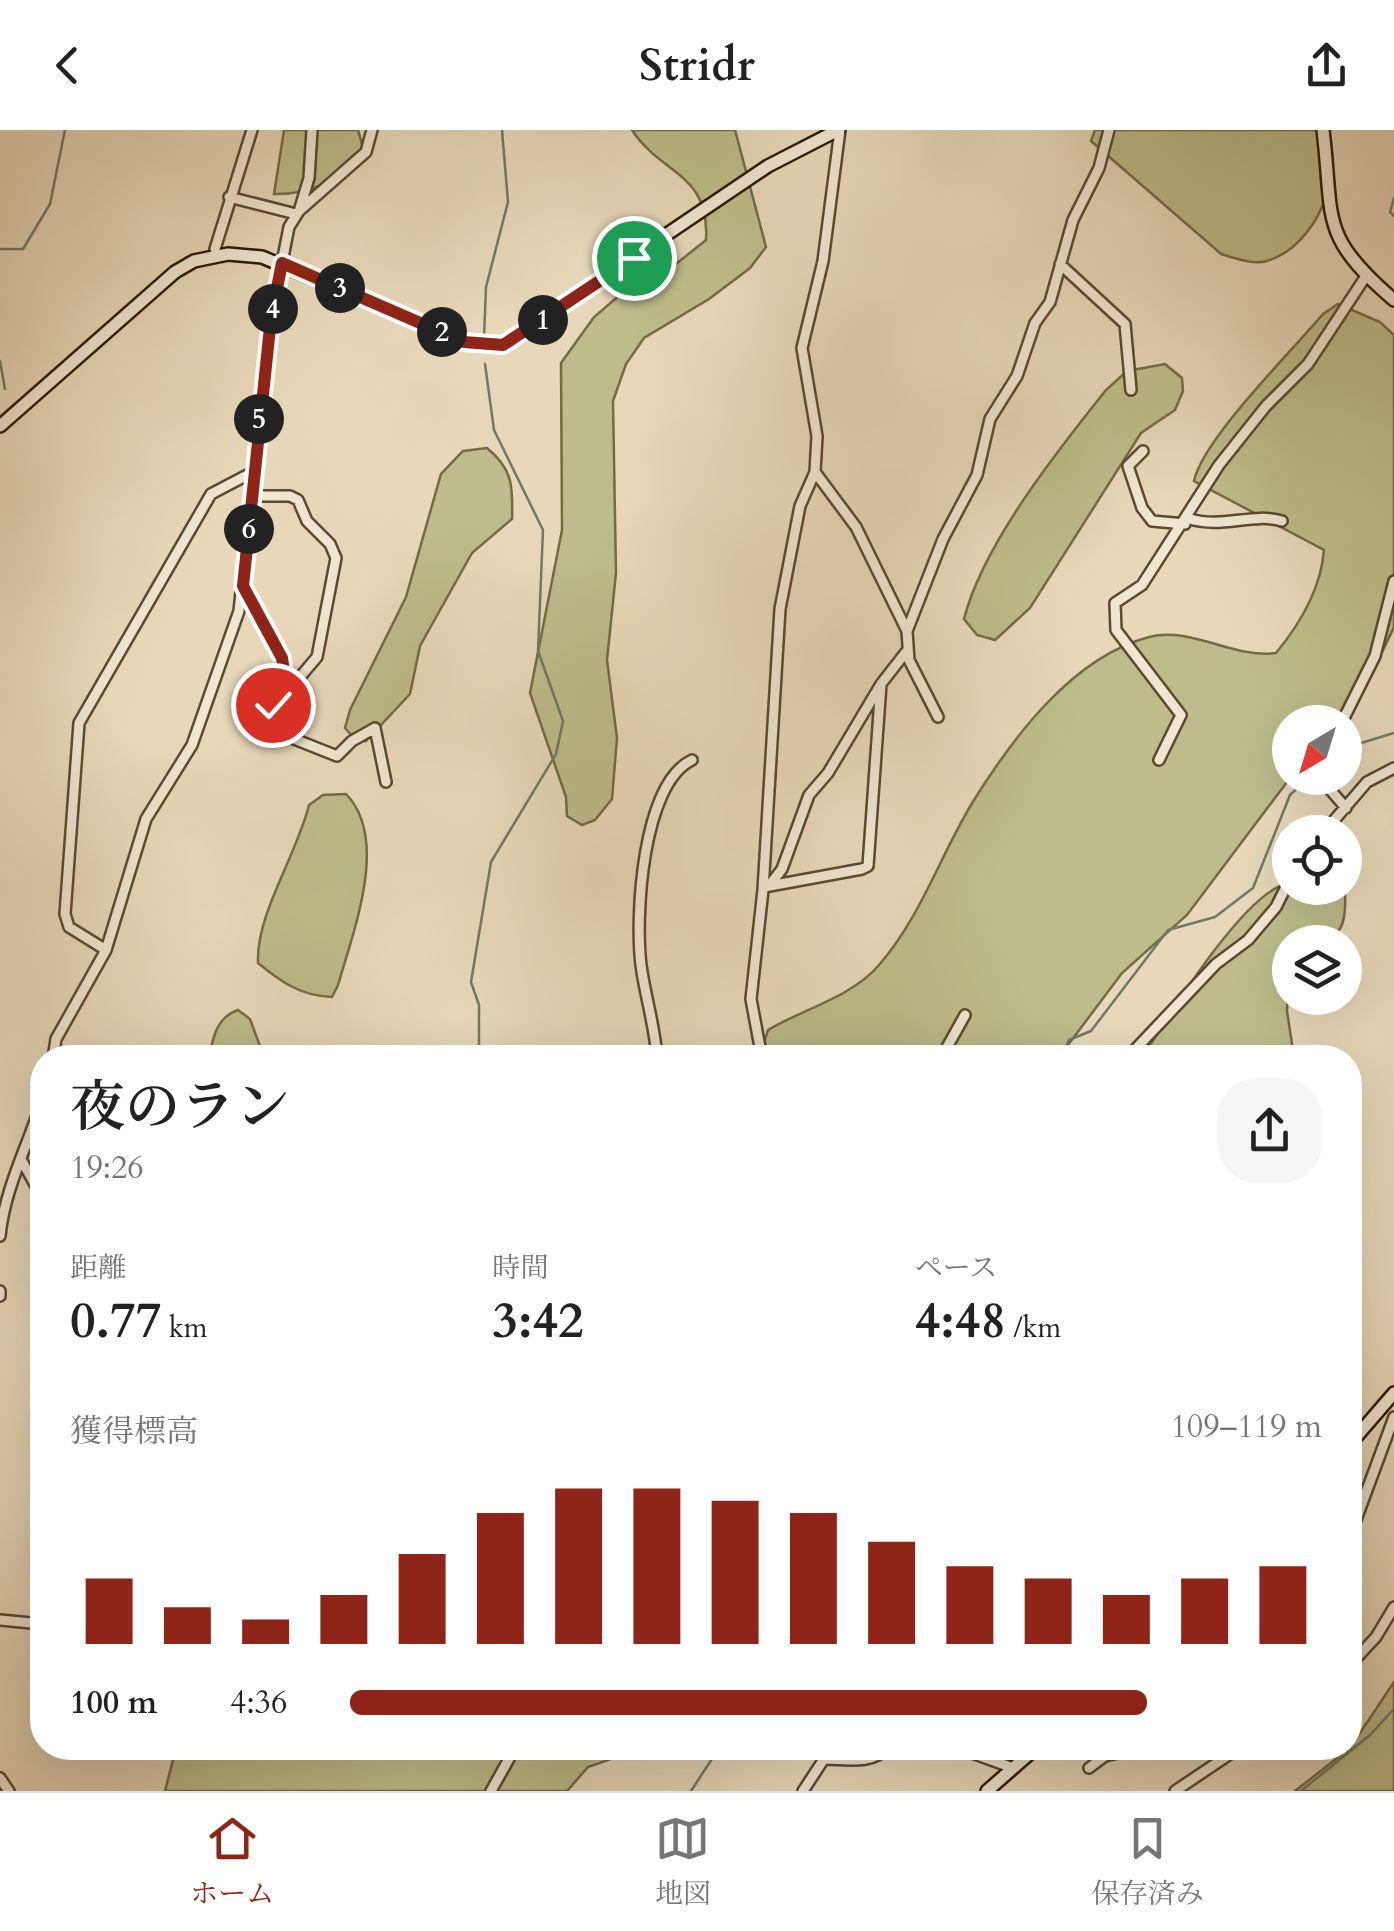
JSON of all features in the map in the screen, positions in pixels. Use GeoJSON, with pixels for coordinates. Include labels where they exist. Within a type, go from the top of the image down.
{"type":"FeatureCollection","features":[{"type":"Feature","properties":{"kind":"street"},"geometry":{"type":"LineString","coordinates":[[215,249],[252,130]]}},
{"type":"Feature","properties":{"kind":"street"},"geometry":{"type":"LineString","coordinates":[[55,1045],[106,950],[146,819],[192,745],[243,586],[282,263],[310,178],[312,130]]}},
{"type":"Feature","properties":{"kind":"street"},"geometry":{"type":"LineString","coordinates":[[297,212],[366,152],[372,130]]}},
{"type":"Feature","properties":{"kind":"street"},"geometry":{"type":"LineString","coordinates":[[0,426],[175,272],[194,261],[228,254],[282,263],[464,342],[503,345],[768,166],[839,130]]}},
{"type":"Feature","properties":{"kind":"street"},"geometry":{"type":"LineString","coordinates":[[760,1045],[751,999],[766,887],[780,609],[800,506],[814,472],[818,436],[802,348],[823,261],[839,130]]}},
{"type":"Feature","properties":{"kind":"street"},"geometry":{"type":"LineString","coordinates":[[938,717],[906,652],[907,631],[943,540],[977,476],[990,419],[1017,376],[1035,322],[1050,302],[1073,220],[1099,168],[1109,130]]}},
{"type":"Feature","properties":{"kind":"street"},"geometry":{"type":"LineString","coordinates":[[1323,130],[1328,216],[1345,253],[1394,300]]}},
{"type":"Feature","properties":{"kind":"street"},"geometry":{"type":"LineString","coordinates":[[229,198],[297,212]]}},
{"type":"Feature","properties":{"kind":"street"},"geometry":{"type":"LineString","coordinates":[[1060,264],[1124,324],[1131,390]]}},
{"type":"Feature","properties":{"kind":"street"},"geometry":{"type":"LineString","coordinates":[[1159,760],[1182,715],[1116,630],[1115,604],[1142,585],[1219,465],[1308,364],[1366,276]]}},
{"type":"Feature","properties":{"kind":"street"},"geometry":{"type":"LineString","coordinates":[[1142,451],[1128,466],[1142,508],[1152,521],[1216,524],[1270,517],[1282,521]]}},
{"type":"Feature","properties":{"kind":"street"},"geometry":{"type":"LineString","coordinates":[[106,950],[69,927],[65,914],[79,723],[210,494],[254,472]]}},
{"type":"Feature","properties":{"kind":"street"},"geometry":{"type":"LineString","coordinates":[[814,472],[856,527],[907,631]]}},
{"type":"Feature","properties":{"kind":"street"},"geometry":{"type":"LineString","coordinates":[[252,496],[290,496],[298,500],[307,521],[330,544],[336,558],[317,656],[288,700],[271,715]]}},
{"type":"Feature","properties":{"kind":"street"},"geometry":{"type":"LineString","coordinates":[[1350,705],[1375,656],[1394,581]]}},
{"type":"Feature","properties":{"kind":"street"},"geometry":{"type":"LineString","coordinates":[[243,586],[282,658],[284,672],[269,729],[336,756],[352,741],[376,728],[386,782]]}},
{"type":"Feature","properties":{"kind":"street"},"geometry":{"type":"LineString","coordinates":[[766,887],[782,868],[809,796],[828,774],[881,684],[906,652]]}},
{"type":"Feature","properties":{"kind":"street"},"geometry":{"type":"LineString","coordinates":[[766,887],[868,866],[881,684]]}},
{"type":"Feature","properties":{"kind":"street"},"geometry":{"type":"LineString","coordinates":[[655,1045],[641,965],[640,892],[659,803],[668,781],[692,760]]}},
{"type":"Feature","properties":{"kind":"street"},"geometry":{"type":"LineString","coordinates":[[1340,815],[1378,773],[1394,768]]}},
{"type":"Feature","properties":{"kind":"street"},"geometry":{"type":"LineString","coordinates":[[1335,795],[1346,808]]}},
{"type":"Feature","properties":{"kind":"street"},"geometry":{"type":"LineString","coordinates":[[1139,1045],[1216,964],[1248,940],[1277,905]]}},
{"type":"Feature","properties":{"kind":"street"},"geometry":{"type":"LineString","coordinates":[[949,1045],[965,1014]]}},
{"type":"Feature","properties":{"kind":"street"},"geometry":{"type":"LineString","coordinates":[[0,1236],[3,1203],[30,1137]]}},
{"type":"Feature","properties":{"kind":"street"},"geometry":{"type":"LineString","coordinates":[[22,1161],[30,1175]]}},
{"type":"Feature","properties":{"kind":"street"},"geometry":{"type":"LineString","coordinates":[[1362,1430],[1394,1393]]}},
{"type":"Feature","properties":{"kind":"street"},"geometry":{"type":"LineString","coordinates":[[1362,1504],[1394,1417]]}},
{"type":"Feature","properties":{"kind":"street"},"geometry":{"type":"LineString","coordinates":[[1362,1652],[1394,1607]]}},
{"type":"Feature","properties":{"kind":"street"},"geometry":{"type":"LineString","coordinates":[[0,1620],[30,1623]]}},
{"type":"Feature","properties":{"kind":"street"},"geometry":{"type":"LineString","coordinates":[[491,1791],[508,1760]]}},
{"type":"Feature","properties":{"kind":"street"},"geometry":{"type":"LineString","coordinates":[[803,1791],[824,1760]]}},
{"type":"Feature","properties":{"kind":"street"},"geometry":{"type":"LineString","coordinates":[[991,1760],[1013,1768]]}},
{"type":"Feature","properties":{"kind":"street"},"geometry":{"type":"LineString","coordinates":[[988,1791],[1022,1760]]}},
{"type":"Feature","properties":{"kind":"street"},"geometry":{"type":"LineString","coordinates":[[1089,1768],[1100,1760]]}},
{"type":"Feature","properties":{"kind":"street"},"geometry":{"type":"LineString","coordinates":[[1175,1791],[1221,1760]]}},
{"type":"Feature","properties":{"kind":"street"},"geometry":{"type":"LineString","coordinates":[[0,1778],[9,1791]]}},
{"type":"Feature","properties":{"kind":"shaded area"},"geometry":{"type":"Polygon","coordinates":[[[284,130],[358,130],[366,158],[323,185],[274,194],[284,130]]]}},
{"type":"Feature","properties":{"kind":"shaded area"},"geometry":{"type":"Polygon","coordinates":[[[632,130],[735,130],[766,247],[750,268],[709,299],[644,338],[626,364],[613,401],[616,573],[607,660],[617,738],[612,799],[595,820],[582,825],[567,816],[566,797],[530,693],[562,530],[561,363],[594,317],[636,281],[671,268],[706,240],[705,218],[692,187],[632,130]]]}},
{"type":"Feature","properties":{"kind":"shaded area"},"geometry":{"type":"Polygon","coordinates":[[[1095,130],[1327,130],[1332,148],[1329,187],[1322,207],[1300,241],[1267,261],[1250,262],[1221,254],[1091,141],[1095,130]]]}},
{"type":"Feature","properties":{"kind":"shaded area"},"geometry":{"type":"Polygon","coordinates":[[[1338,304],[1380,322],[1394,335],[1394,627],[1375,667],[1347,705],[1272,705],[1272,795],[1277,795],[1187,915],[1122,973],[1068,1045],[763,1045],[768,1030],[855,986],[879,965],[919,906],[962,820],[990,775],[1027,726],[1071,680],[1121,647],[1149,637],[1181,636],[1260,654],[1276,653],[1285,642],[1314,592],[1324,550],[1194,481],[1214,442],[1323,314],[1338,304]]]}},
{"type":"Feature","properties":{"kind":"shaded area"},"geometry":{"type":"Polygon","coordinates":[[[1165,364],[1182,378],[1183,391],[1175,410],[1141,433],[1030,608],[995,640],[977,635],[964,619],[974,590],[987,560],[1024,499],[1106,390],[1127,371],[1165,364]]]}},
{"type":"Feature","properties":{"kind":"shaded area"},"geometry":{"type":"Polygon","coordinates":[[[487,448],[502,463],[510,479],[512,519],[472,553],[420,646],[410,694],[366,741],[353,737],[345,728],[350,710],[406,597],[441,474],[463,451],[487,448]]]}},
{"type":"Feature","properties":{"kind":"shaded area"},"geometry":{"type":"Polygon","coordinates":[[[346,794],[359,813],[365,835],[364,886],[338,985],[332,997],[321,996],[292,987],[258,963],[259,944],[309,805],[323,795],[346,794]]]}},
{"type":"Feature","properties":{"kind":"shaded area"},"geometry":{"type":"Polygon","coordinates":[[[1272,890],[1272,905],[1345,905],[1341,925],[1272,925],[1272,1015],[1288,1015],[1292,1045],[1150,1045],[1209,958],[1252,907],[1272,890]]]}},
{"type":"Feature","properties":{"kind":"shaded area"},"geometry":{"type":"Polygon","coordinates":[[[238,1010],[250,1019],[260,1045],[212,1045],[221,1023],[238,1010]]]}},
{"type":"Feature","properties":{"kind":"shaded area"},"geometry":{"type":"Polygon","coordinates":[[[1394,1682],[1394,1791],[1295,1791],[1335,1760],[1362,1760],[1362,1730],[1394,1682]]]}},
{"type":"Feature","properties":{"kind":"shaded area"},"geometry":{"type":"Polygon","coordinates":[[[173,1760],[608,1760],[588,1767],[567,1791],[165,1791],[173,1760]]]}},
{"type":"Feature","properties":{"kind":"waterway"},"geometry":{"type":"LineString","coordinates":[[0,249],[23,249],[50,204],[65,130]]}},
{"type":"Feature","properties":{"kind":"waterway"},"geometry":{"type":"LineString","coordinates":[[484,338],[486,287],[508,202],[502,130]]}},
{"type":"Feature","properties":{"kind":"waterway"},"geometry":{"type":"LineString","coordinates":[[1394,198],[1390,212],[1394,216]]}},
{"type":"Feature","properties":{"kind":"waterway"},"geometry":{"type":"LineString","coordinates":[[0,361],[5,389]]}},
{"type":"Feature","properties":{"kind":"waterway"},"geometry":{"type":"LineString","coordinates":[[479,1045],[479,1005],[471,982],[491,862],[556,754],[563,721],[538,651],[543,530],[494,430],[485,364]]}},
{"type":"Feature","properties":{"kind":"waterway"},"geometry":{"type":"LineString","coordinates":[[1362,743],[1394,733]]}},
{"type":"Feature","properties":{"kind":"waterway"},"geometry":{"type":"LineString","coordinates":[[1066,1045],[1069,1040],[1091,1031],[1168,930],[1215,917],[1253,888],[1290,795]]}},
{"type":"Feature","properties":{"kind":"waterway"},"geometry":{"type":"LineString","coordinates":[[1362,1741],[1394,1709]]}},
{"type":"Feature","properties":{"kind":"waterway"},"geometry":{"type":"LineString","coordinates":[[691,1791],[711,1760]]}},
{"type":"Feature","properties":{"kind":"waterway"},"geometry":{"type":"LineString","coordinates":[[1301,1791],[1339,1760]]}},
{"type":"Feature","properties":{"kind":"route"},"geometry":{"type":"LineString","coordinates":[[273,705],[284,672],[282,658],[243,586],[271,318],[282,263],[464,342],[494,346],[528,330],[634,258]]}}]}
